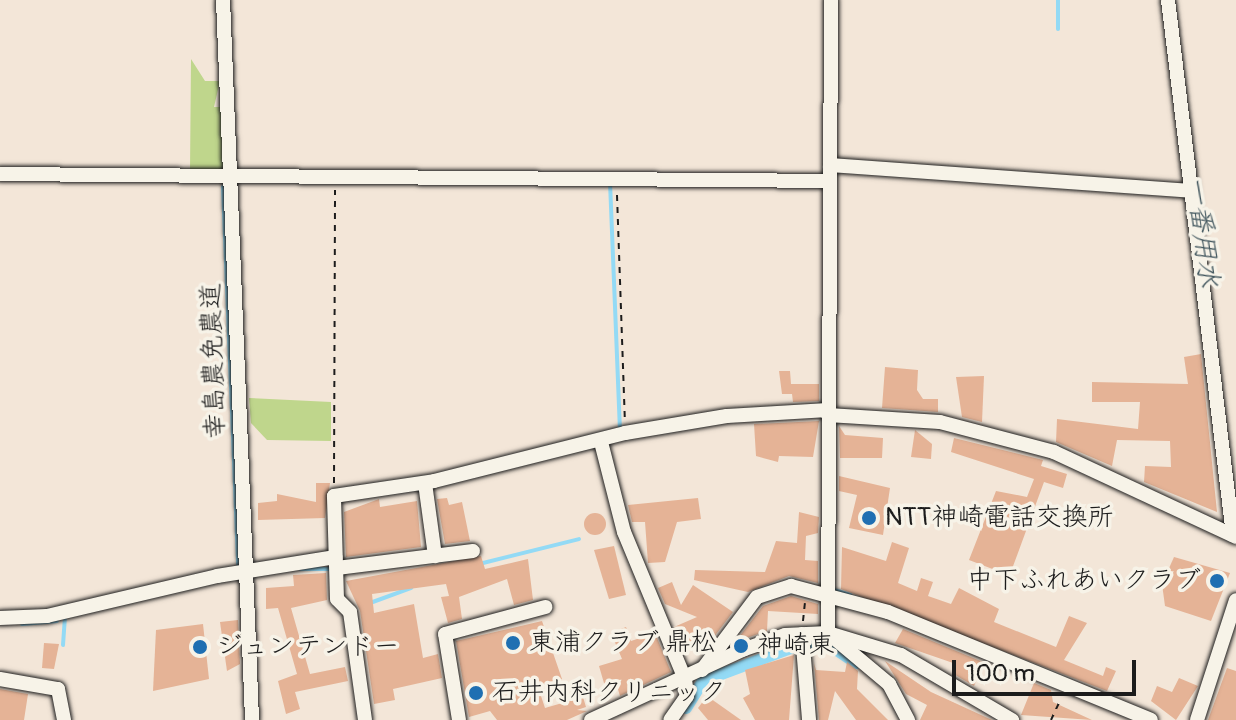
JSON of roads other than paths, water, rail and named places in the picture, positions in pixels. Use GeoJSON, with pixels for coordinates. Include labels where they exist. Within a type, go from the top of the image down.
{"type":"FeatureCollection","features":[{"type":"Feature","properties":{"kind":"street","name":"幸島農免農道"},"geometry":{"type":"LineString","coordinates":[[223,0],[252,720]]}},
{"type":"Feature","properties":{"kind":"street"},"geometry":{"type":"LineString","coordinates":[[828,633],[831,592],[826,412],[827,181],[830,165],[831,0]]}},
{"type":"Feature","properties":{"kind":"street"},"geometry":{"type":"LineString","coordinates":[[1168,0],[1235,536]]}},
{"type":"Feature","properties":{"kind":"street"},"geometry":{"type":"LineString","coordinates":[[830,165],[1191,191]]}},
{"type":"Feature","properties":{"kind":"street"},"geometry":{"type":"LineString","coordinates":[[0,174],[335,174],[827,181]]}},
{"type":"Feature","properties":{"kind":"street"},"geometry":{"type":"LineString","coordinates":[[365,720],[336,563],[334,496],[425,483],[601,442],[625,433],[826,412],[940,422],[1054,452],[1235,536]]}},
{"type":"Feature","properties":{"kind":"street"},"geometry":{"type":"LineString","coordinates":[[601,442],[624,532],[685,679],[687,696],[670,720]]}},
{"type":"Feature","properties":{"kind":"street"},"geometry":{"type":"LineString","coordinates":[[425,483],[435,556]]}},
{"type":"Feature","properties":{"kind":"street"},"geometry":{"type":"LineString","coordinates":[[0,618],[47,616],[247,571],[473,551]]}},
{"type":"Feature","properties":{"kind":"street"},"geometry":{"type":"LineString","coordinates":[[702,670],[757,597],[806,589],[831,592],[1151,720]]}},
{"type":"Feature","properties":{"kind":"street"},"geometry":{"type":"LineString","coordinates":[[1197,720],[1236,600]]}},
{"type":"Feature","properties":{"kind":"street"},"geometry":{"type":"LineString","coordinates":[[459,720],[445,634],[545,607]]}},
{"type":"Feature","properties":{"kind":"street"},"geometry":{"type":"LineString","coordinates":[[828,633],[889,684],[908,720]]}},
{"type":"Feature","properties":{"kind":"street"},"geometry":{"type":"LineString","coordinates":[[591,720],[702,670],[828,633],[901,655],[1012,720]]}},
{"type":"Feature","properties":{"kind":"street"},"geometry":{"type":"LineString","coordinates":[[802,641],[809,720]]}},
{"type":"Feature","properties":{"kind":"street"},"geometry":{"type":"LineString","coordinates":[[0,679],[58,689],[64,720]]}},
{"type":"Feature","properties":{"kind":"waterway"},"geometry":{"type":"LineString","coordinates":[[1058,0],[1058,29]]}},
{"type":"Feature","properties":{"kind":"waterway"},"geometry":{"type":"LineString","coordinates":[[610,182],[620,430]]}},
{"type":"Feature","properties":{"kind":"waterway"},"geometry":{"type":"LineString","coordinates":[[223,187],[238,567]]}},
{"type":"Feature","properties":{"kind":"waterway"},"geometry":{"type":"LineString","coordinates":[[479,564],[579,539]]}},
{"type":"Feature","properties":{"kind":"waterway"},"geometry":{"type":"LineString","coordinates":[[301,569],[330,569]]}},
{"type":"Feature","properties":{"kind":"waterway"},"geometry":{"type":"LineString","coordinates":[[370,603],[411,588]]}},
{"type":"Feature","properties":{"kind":"waterway"},"geometry":{"type":"LineString","coordinates":[[834,590],[850,595]]}},
{"type":"Feature","properties":{"kind":"waterway"},"geometry":{"type":"LineString","coordinates":[[63,645],[65,619]]}},
{"type":"Feature","properties":{"kind":"waterway"},"geometry":{"type":"LineString","coordinates":[[22,624],[57,621]]}},
{"type":"Feature","properties":{"kind":"waterway"},"geometry":{"type":"LineString","coordinates":[[686,708],[703,681],[807,642],[828,644],[856,663]]}},
{"type":"Feature","properties":{"kind":"place","name":"NTT神崎電話交換所"},"geometry":{"type":"Point","coordinates":[869,518]}},
{"type":"Feature","properties":{"kind":"place","name":"中下ふれあいクラブ"},"geometry":{"type":"Point","coordinates":[1217,581]}},
{"type":"Feature","properties":{"kind":"place","name":"東浦クラブ 鼎松"},"geometry":{"type":"Point","coordinates":[513,643]}},
{"type":"Feature","properties":{"kind":"place","name":"神崎東"},"geometry":{"type":"Point","coordinates":[741,646]}},
{"type":"Feature","properties":{"kind":"place","name":"ジュンテンドー"},"geometry":{"type":"Point","coordinates":[200,647]}},
{"type":"Feature","properties":{"kind":"place","name":"石井内科クリニック"},"geometry":{"type":"Point","coordinates":[476,693]}},
{"type":"Feature","properties":{"kind":"water label","name":"一番用水"},"geometry":{"type":"Point","coordinates":[1202,232]}}]}
